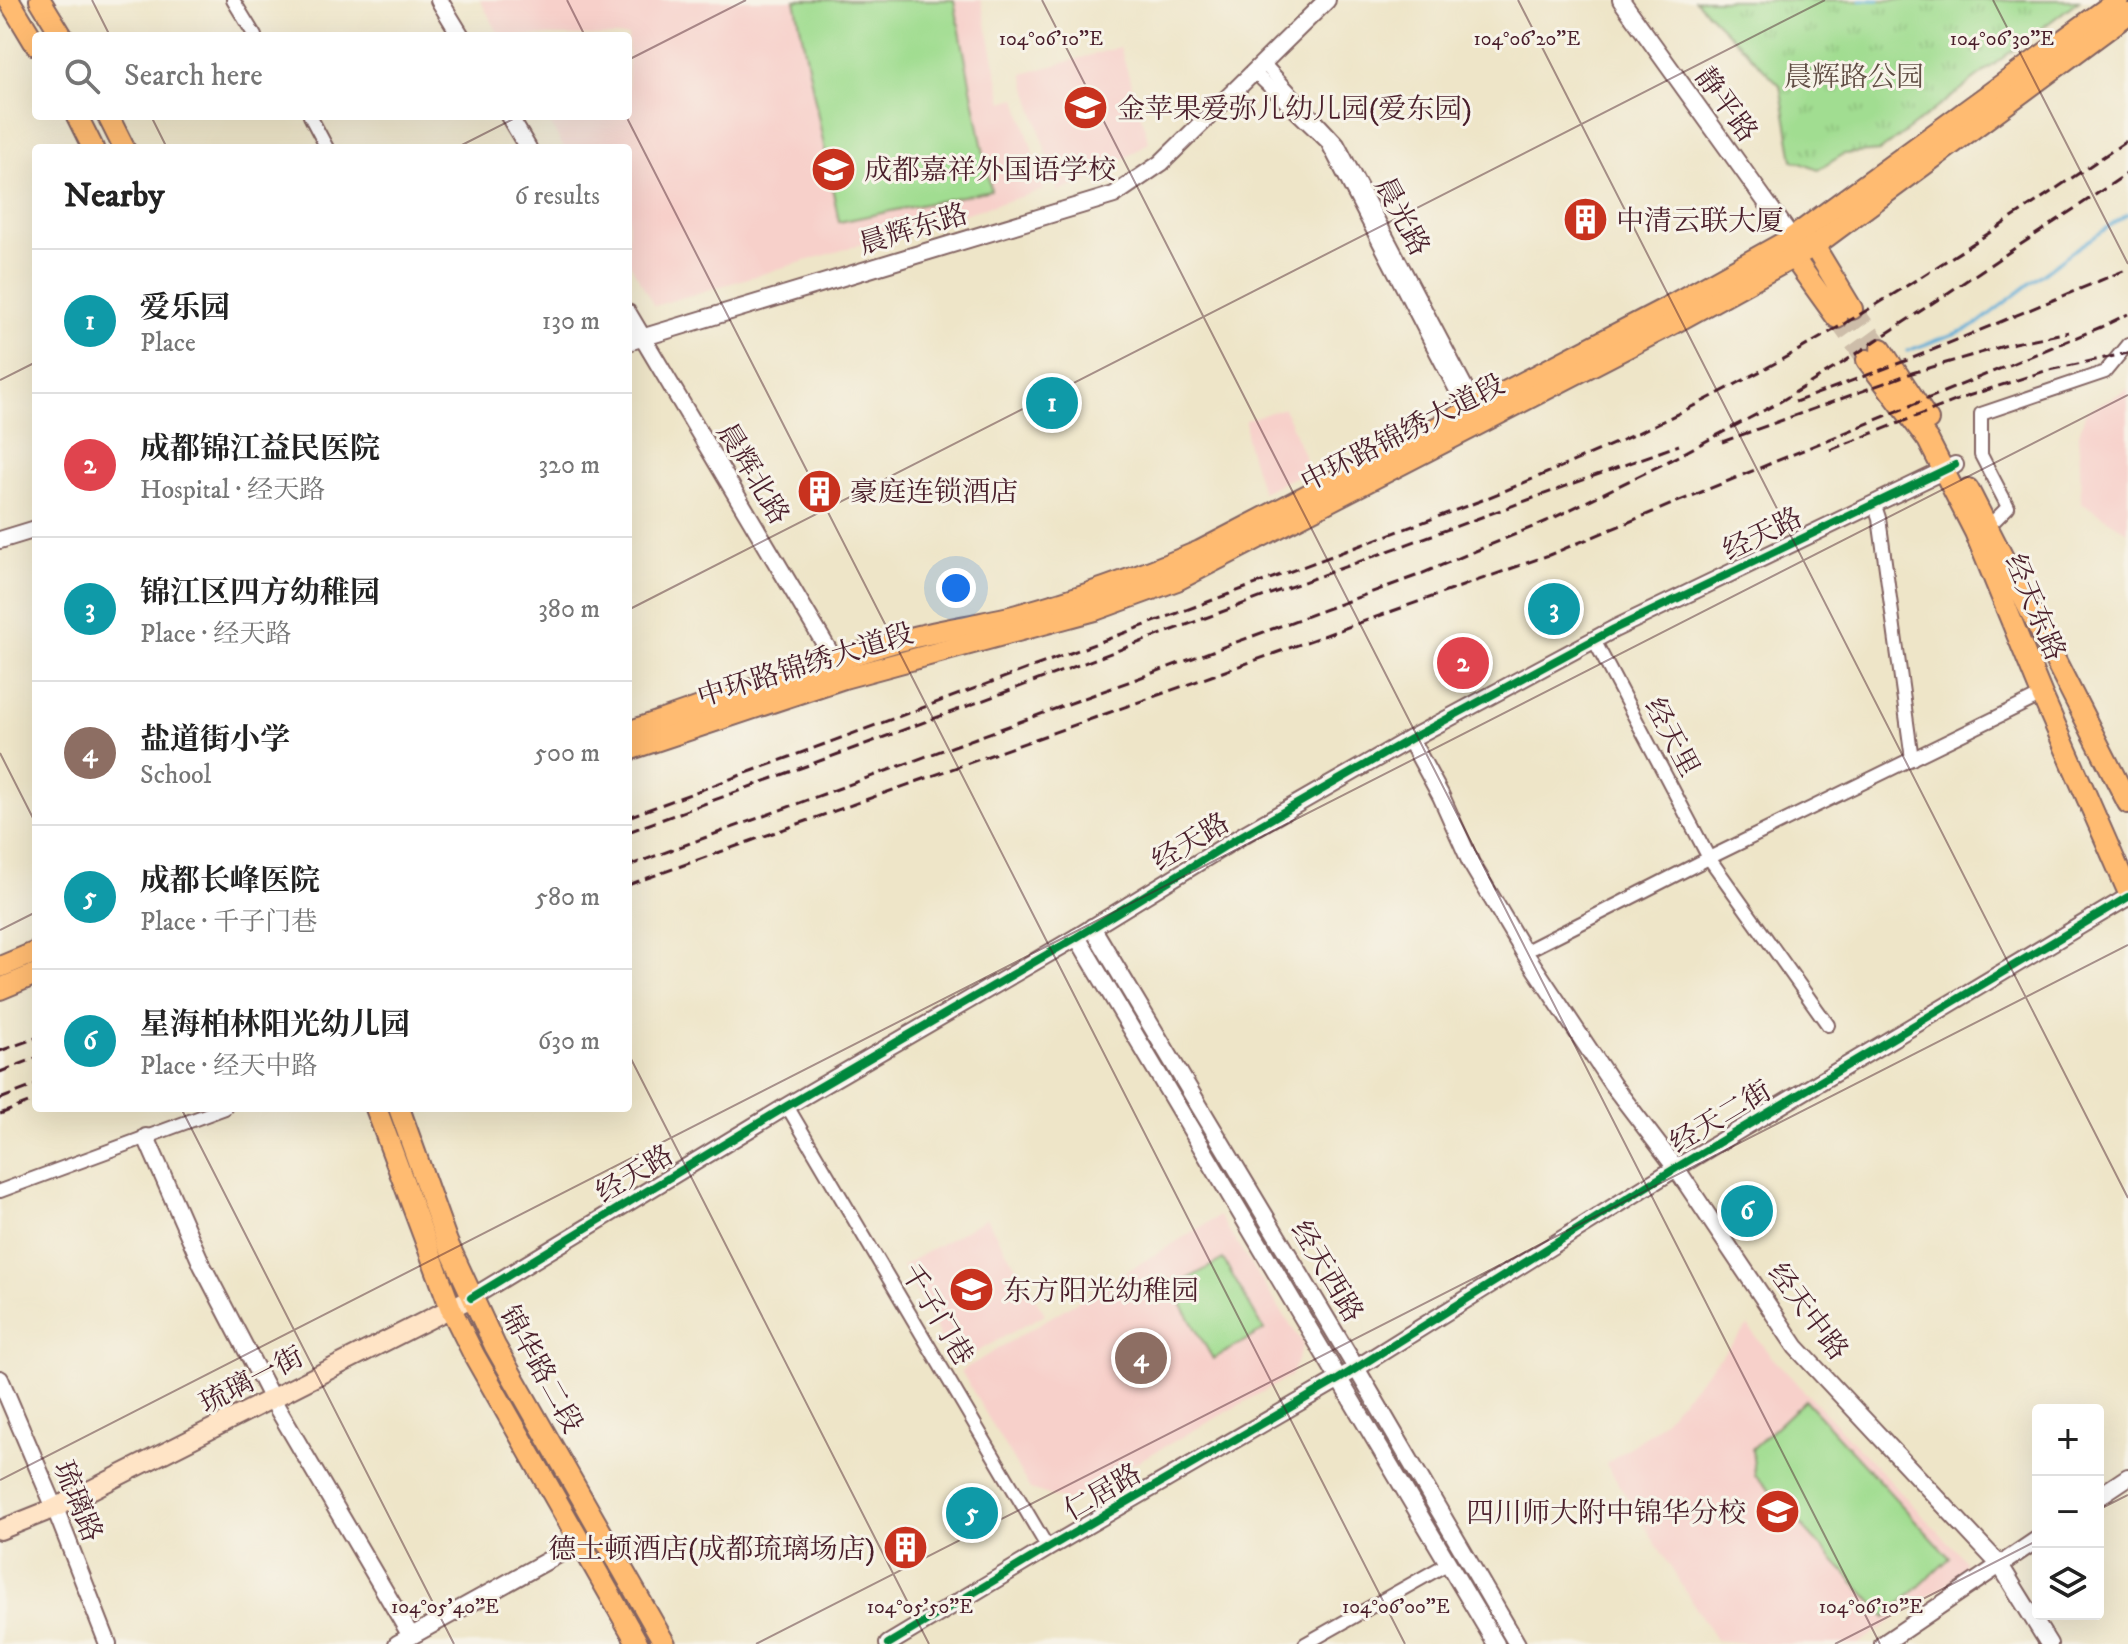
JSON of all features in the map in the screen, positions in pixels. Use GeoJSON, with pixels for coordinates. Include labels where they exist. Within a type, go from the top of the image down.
{"type":"FeatureCollection","features":[{"type":"Feature","properties":{"kind":"main road"},"geometry":{"type":"LineString","coordinates":[[9,0],[32,38]]}},
{"type":"Feature","properties":{"kind":"main road"},"geometry":{"type":"LineString","coordinates":[[40,0],[60,32]]}},
{"type":"Feature","properties":{"kind":"main road","name":"中环路锦绣大道段"},"geometry":{"type":"LineString","coordinates":[[632,749],[844,678],[1095,610],[1177,580],[1674,323],[1793,248],[2118,0]]}},
{"type":"Feature","properties":{"kind":"main road"},"geometry":{"type":"LineString","coordinates":[[1793,248],[1814,246],[2128,14]]}},
{"type":"Feature","properties":{"kind":"main road"},"geometry":{"type":"LineString","coordinates":[[79,120],[91,144]]}},
{"type":"Feature","properties":{"kind":"main road"},"geometry":{"type":"LineString","coordinates":[[110,120],[122,144]]}},
{"type":"Feature","properties":{"kind":"main road"},"geometry":{"type":"LineString","coordinates":[[1793,248],[1844,313],[1814,246]]}},
{"type":"Feature","properties":{"kind":"main road","name":"中环路锦绣大道段"},"geometry":{"type":"LineString","coordinates":[[632,731],[902,640],[1016,615],[1158,569],[1200,551],[1666,308],[1793,248]]}},
{"type":"Feature","properties":{"kind":"main road","name":"经天东路"},"geometry":{"type":"LineString","coordinates":[[1874,354],[1935,430],[2042,695],[2128,891]]}},
{"type":"Feature","properties":{"kind":"main road","name":"经天东路"},"geometry":{"type":"LineString","coordinates":[[1949,467],[1988,527],[2128,803]]}},
{"type":"Feature","properties":{"kind":"main road"},"geometry":{"type":"LineString","coordinates":[[0,967],[32,954]]}},
{"type":"Feature","properties":{"kind":"main road"},"geometry":{"type":"LineString","coordinates":[[0,989],[32,976]]}},
{"type":"Feature","properties":{"kind":"main road","name":"锦华路二段"},"geometry":{"type":"LineString","coordinates":[[377,1112],[451,1309],[638,1644]]}},
{"type":"Feature","properties":{"kind":"main road","name":"锦华路二段"},"geometry":{"type":"LineString","coordinates":[[400,1112],[447,1242],[471,1298],[495,1346],[665,1644]]}},
{"type":"Feature","properties":{"kind":"main road","name":"琉璃一街"},"geometry":{"type":"LineString","coordinates":[[0,1530],[55,1508],[471,1298]]}},
{"type":"Feature","properties":{"kind":"street"},"geometry":{"type":"LineString","coordinates":[[233,0],[253,32]]}},
{"type":"Feature","properties":{"kind":"street"},"geometry":{"type":"LineString","coordinates":[[439,0],[459,32]]}},
{"type":"Feature","properties":{"kind":"street","name":"晨辉东路"},"geometry":{"type":"LineString","coordinates":[[635,340],[1114,195],[1161,163],[1327,0]]}},
{"type":"Feature","properties":{"kind":"street","name":"静平路"},"geometry":{"type":"LineString","coordinates":[[1621,0],[1793,248]]}},
{"type":"Feature","properties":{"kind":"street","name":"晨光路"},"geometry":{"type":"LineString","coordinates":[[1259,68],[1338,144],[1472,409]]}},
{"type":"Feature","properties":{"kind":"street"},"geometry":{"type":"LineString","coordinates":[[312,120],[325,144]]}},
{"type":"Feature","properties":{"kind":"street"},"geometry":{"type":"LineString","coordinates":[[511,120],[526,144]]}},
{"type":"Feature","properties":{"kind":"street","name":"晨辉北路"},"geometry":{"type":"LineString","coordinates":[[635,340],[835,661]]}},
{"type":"Feature","properties":{"kind":"street"},"geometry":{"type":"LineString","coordinates":[[1988,527],[2008,507],[1981,455],[1981,414],[2105,372],[2128,344]]}},
{"type":"Feature","properties":{"kind":"street","name":"经天路"},"geometry":{"type":"LineString","coordinates":[[471,1298],[787,1106],[1410,739],[1594,640],[1949,467]]}},
{"type":"Feature","properties":{"kind":"street"},"geometry":{"type":"LineString","coordinates":[[1874,503],[1879,518],[1912,759]]}},
{"type":"Feature","properties":{"kind":"street"},"geometry":{"type":"LineString","coordinates":[[0,540],[32,530]]}},
{"type":"Feature","properties":{"kind":"street","name":"经天里"},"geometry":{"type":"LineString","coordinates":[[1594,640],[1709,858],[1828,1025]]}},
{"type":"Feature","properties":{"kind":"street"},"geometry":{"type":"LineString","coordinates":[[1524,952],[2042,695]]}},
{"type":"Feature","properties":{"kind":"street","name":"经天中路"},"geometry":{"type":"LineString","coordinates":[[1410,739],[1441,796],[1471,863],[1524,952],[1612,1084],[1676,1168],[1796,1347],[2000,1565],[2049,1644]]}},
{"type":"Feature","properties":{"kind":"street","name":"经天二街"},"geometry":{"type":"LineString","coordinates":[[1339,1379],[1676,1168],[2128,897]]}},
{"type":"Feature","properties":{"kind":"street","name":"经天西路"},"geometry":{"type":"LineString","coordinates":[[1092,927],[1517,1644]]}},
{"type":"Feature","properties":{"kind":"street","name":"经天西路"},"geometry":{"type":"LineString","coordinates":[[1077,937],[1496,1644]]}},
{"type":"Feature","properties":{"kind":"street","name":"千子门巷"},"geometry":{"type":"LineString","coordinates":[[787,1106],[1048,1548]]}},
{"type":"Feature","properties":{"kind":"street"},"geometry":{"type":"LineString","coordinates":[[0,1191],[214,1112]]}},
{"type":"Feature","properties":{"kind":"street"},"geometry":{"type":"LineString","coordinates":[[146,1137],[202,1265],[272,1399],[408,1641],[581,1542]]}},
{"type":"Feature","properties":{"kind":"street","name":"琉璃路"},"geometry":{"type":"LineString","coordinates":[[0,1379],[108,1644]]}},
{"type":"Feature","properties":{"kind":"street","name":"仁居路"},"geometry":{"type":"LineString","coordinates":[[888,1644],[1339,1379]]}},
{"type":"Feature","properties":{"kind":"street"},"geometry":{"type":"LineString","coordinates":[[2104,1493],[2128,1477]]}},
{"type":"Feature","properties":{"kind":"street"},"geometry":{"type":"LineString","coordinates":[[1883,1644],[2032,1543]]}},
{"type":"Feature","properties":{"kind":"street"},"geometry":{"type":"LineString","coordinates":[[1305,1644],[1447,1564]]}},
{"type":"Feature","properties":{"kind":"shaded area","name":"成都嘉祥外国语学校"},"geometry":{"type":"Polygon","coordinates":[[[480,0],[981,0],[1003,102],[1017,98],[1044,190],[654,306],[632,267],[632,144],[562,144],[548,120],[632,120],[632,32],[498,32],[480,0]]]}},
{"type":"Feature","properties":{"kind":"shaded area","name":"金苹果爱弥儿幼儿园(爱东园)"},"geometry":{"type":"Polygon","coordinates":[[[1120,47],[1149,142],[1096,178],[1058,192],[1023,74],[1120,47]]]}},
{"type":"Feature","properties":{"kind":"shaded area"},"geometry":{"type":"Polygon","coordinates":[[[2128,389],[2128,532],[2081,502],[2079,433],[2086,411],[2128,389]]]}},
{"type":"Feature","properties":{"kind":"shaded area"},"geometry":{"type":"Polygon","coordinates":[[[1284,408],[1310,470],[1262,492],[1246,439],[1246,420],[1284,408]]]}},
{"type":"Feature","properties":{"kind":"shaded area"},"geometry":{"type":"Polygon","coordinates":[[[1219,1216],[1303,1344],[1291,1376],[1067,1501],[1030,1489],[961,1371],[1219,1216]]]}},
{"type":"Feature","properties":{"kind":"shaded area","name":"东方阳光幼稚园"},"geometry":{"type":"Polygon","coordinates":[[[986,1218],[1045,1314],[955,1364],[902,1266],[986,1218]]]}},
{"type":"Feature","properties":{"kind":"shaded area","name":"四川师大附中锦华分校"},"geometry":{"type":"Polygon","coordinates":[[[1748,1326],[1769,1354],[1965,1560],[1963,1573],[1858,1644],[1754,1644],[1716,1640],[1606,1464],[1655,1429],[1748,1326]]]}},
{"type":"Feature","properties":{"kind":"green space"},"geometry":{"type":"Polygon","coordinates":[[[795,0],[954,0],[991,190],[839,222],[795,0]]]}},
{"type":"Feature","properties":{"kind":"green space","name":"晨辉路公园"},"geometry":{"type":"Polygon","coordinates":[[[1695,0],[2079,0],[1880,151],[1844,154],[1818,170],[1793,160],[1780,85],[1695,0]]]}},
{"type":"Feature","properties":{"kind":"green space"},"geometry":{"type":"Polygon","coordinates":[[[1223,1259],[1264,1330],[1213,1359],[1172,1288],[1223,1259]]]}},
{"type":"Feature","properties":{"kind":"green space"},"geometry":{"type":"Polygon","coordinates":[[[1805,1400],[1950,1558],[1886,1617],[1755,1475],[1752,1449],[1805,1400]]]}},
{"type":"Feature","properties":{"kind":"waterway"},"geometry":{"type":"LineString","coordinates":[[1860,0],[1879,0]]}},
{"type":"Feature","properties":{"kind":"waterway"},"geometry":{"type":"LineString","coordinates":[[1907,351],[1973,327],[2070,253],[2128,214]]}},
{"type":"Feature","properties":{"kind":"tunnel"},"geometry":{"type":"LineString","coordinates":[[1852,309],[1881,349]]}},
{"type":"Feature","properties":{"kind":"tunnel"},"geometry":{"type":"LineString","coordinates":[[1837,318],[1867,360]]}},
{"type":"Feature","properties":{"kind":"railway"},"geometry":{"type":"LineString","coordinates":[[632,816],[1480,501],[1610,445],[1706,400],[1888,298],[2128,140]]}},
{"type":"Feature","properties":{"kind":"railway"},"geometry":{"type":"LineString","coordinates":[[632,865],[1416,576],[1547,521],[1778,403],[2128,173]]}},
{"type":"Feature","properties":{"kind":"railway"},"geometry":{"type":"LineString","coordinates":[[1795,402],[1913,358],[2128,269]]}},
{"type":"Feature","properties":{"kind":"railway"},"geometry":{"type":"LineString","coordinates":[[632,884],[1549,555],[2128,314]]}},
{"type":"Feature","properties":{"kind":"railway"},"geometry":{"type":"LineString","coordinates":[[1722,442],[1912,373],[2014,343],[2069,332]]}},
{"type":"Feature","properties":{"kind":"railway"},"geometry":{"type":"LineString","coordinates":[[1830,450],[1968,396],[2045,371],[2128,353]]}},
{"type":"Feature","properties":{"kind":"railway"},"geometry":{"type":"LineString","coordinates":[[632,831],[1679,445]]}},
{"type":"Feature","properties":{"kind":"railway"},"geometry":{"type":"LineString","coordinates":[[0,1051],[32,1039]]}},
{"type":"Feature","properties":{"kind":"railway"},"geometry":{"type":"LineString","coordinates":[[0,1072],[32,1060]]}},
{"type":"Feature","properties":{"kind":"railway"},"geometry":{"type":"LineString","coordinates":[[0,1099],[32,1087]]}},
{"type":"Feature","properties":{"kind":"railway"},"geometry":{"type":"LineString","coordinates":[[0,1114],[32,1102]]}},
{"type":"Feature","properties":{"kind":"cycle path"},"geometry":{"type":"LineString","coordinates":[[471,1298],[787,1106],[1410,739],[1614,629],[1955,465]]}},
{"type":"Feature","properties":{"kind":"cycle path"},"geometry":{"type":"LineString","coordinates":[[888,1644],[1339,1379],[1676,1168],[2128,897]]}},
{"type":"Feature","properties":{"kind":"place","name":"金苹果爱弥儿幼儿园(爱东园)"},"geometry":{"type":"Point","coordinates":[1086,108]}},
{"type":"Feature","properties":{"kind":"place","name":"成都嘉祥外国语学校"},"geometry":{"type":"Point","coordinates":[833,169]}},
{"type":"Feature","properties":{"kind":"place","name":"中清云联大厦"},"geometry":{"type":"Point","coordinates":[1585,220]}},
{"type":"Feature","properties":{"kind":"place","name":"爱乐园"},"geometry":{"type":"Point","coordinates":[1052,403]}},
{"type":"Feature","properties":{"kind":"place","name":"豪庭连锁酒店"},"geometry":{"type":"Point","coordinates":[819,491]}},
{"type":"Feature","properties":{"kind":"place","name":"锦江区四方幼稚园"},"geometry":{"type":"Point","coordinates":[1554,609]}},
{"type":"Feature","properties":{"kind":"place","name":"成都锦江益民医院"},"geometry":{"type":"Point","coordinates":[1463,663]}},
{"type":"Feature","properties":{"kind":"place","name":"星海柏林阳光幼儿园"},"geometry":{"type":"Point","coordinates":[1747,1211]}},
{"type":"Feature","properties":{"kind":"place","name":"东方阳光幼稚园"},"geometry":{"type":"Point","coordinates":[972,1290]}},
{"type":"Feature","properties":{"kind":"place","name":"盐道街小学"},"geometry":{"type":"Point","coordinates":[1141,1358]}},
{"type":"Feature","properties":{"kind":"place","name":"四川师大附中锦华分校"},"geometry":{"type":"Point","coordinates":[1777,1512]}},
{"type":"Feature","properties":{"kind":"place","name":"成都长峰医院"},"geometry":{"type":"Point","coordinates":[972,1513]}},
{"type":"Feature","properties":{"kind":"place","name":"德士顿酒店(成都琉璃场店)"},"geometry":{"type":"Point","coordinates":[906,1548]}}]}
